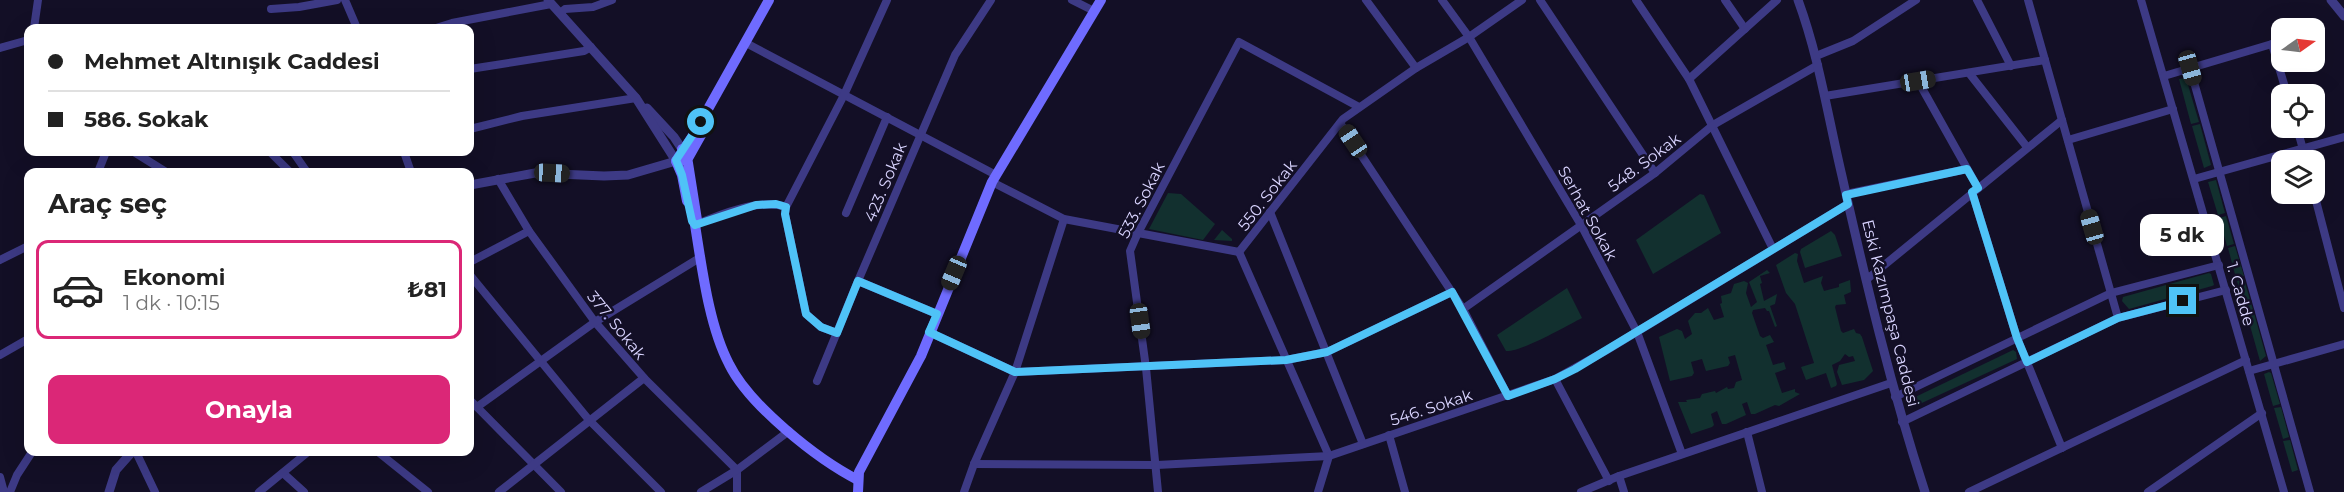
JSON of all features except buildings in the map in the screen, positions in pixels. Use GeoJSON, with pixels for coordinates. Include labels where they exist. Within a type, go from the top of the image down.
{"type":"FeatureCollection","features":[{"type":"Feature","properties":{"kind":"main road"},"geometry":{"type":"LineString","coordinates":[[769,0],[694,134],[682,149],[682,175],[692,221],[695,225],[711,309],[728,364],[756,400],[789,431],[811,449],[858,480]]}},
{"type":"Feature","properties":{"kind":"main road"},"geometry":{"type":"LineString","coordinates":[[858,492],[859,472],[918,362],[994,178],[1101,0]]}},
{"type":"Feature","properties":{"kind":"main road"},"geometry":{"type":"LineString","coordinates":[[682,160],[724,91],[737,59]]}},
{"type":"Feature","properties":{"kind":"street"},"geometry":{"type":"LineString","coordinates":[[35,24],[38,0]]}},
{"type":"Feature","properties":{"kind":"street"},"geometry":{"type":"LineString","coordinates":[[272,9],[337,0]]}},
{"type":"Feature","properties":{"kind":"street"},"geometry":{"type":"LineString","coordinates":[[345,0],[355,24]]}},
{"type":"Feature","properties":{"kind":"street"},"geometry":{"type":"LineString","coordinates":[[837,333],[821,327],[806,314],[785,214],[786,207],[844,95],[887,0]]}},
{"type":"Feature","properties":{"kind":"street","name":"423. Sokak"},"geometry":{"type":"LineString","coordinates":[[818,381],[858,281],[955,55],[991,0]]}},
{"type":"Feature","properties":{"kind":"street"},"geometry":{"type":"LineString","coordinates":[[1072,0],[1094,11]]}},
{"type":"Feature","properties":{"kind":"street"},"geometry":{"type":"LineString","coordinates":[[1366,0],[1416,68]]}},
{"type":"Feature","properties":{"kind":"street","name":"Serhat Sokak"},"geometry":{"type":"LineString","coordinates":[[1442,0],[1469,37],[1581,225],[1637,332],[1682,454]]}},
{"type":"Feature","properties":{"kind":"street","name":"550. Sokak"},"geometry":{"type":"LineString","coordinates":[[746,43],[920,135],[1064,219],[1137,235],[1239,252],[1340,123],[1359,107],[1416,68],[1469,37],[1520,0]]}},
{"type":"Feature","properties":{"kind":"street"},"geometry":{"type":"LineString","coordinates":[[1540,0],[1655,173]]}},
{"type":"Feature","properties":{"kind":"street"},"geometry":{"type":"LineString","coordinates":[[1636,0],[1689,79],[1773,249]]}},
{"type":"Feature","properties":{"kind":"street"},"geometry":{"type":"LineString","coordinates":[[1725,0],[1745,29]]}},
{"type":"Feature","properties":{"kind":"street"},"geometry":{"type":"LineString","coordinates":[[1689,79],[1777,0]]}},
{"type":"Feature","properties":{"kind":"street","name":"Eski Kazımpaşa Caddesi"},"geometry":{"type":"LineString","coordinates":[[1798,0],[1817,60],[1891,383],[1925,492]]}},
{"type":"Feature","properties":{"kind":"street","name":"548. Sokak"},"geometry":{"type":"LineString","coordinates":[[1462,309],[1655,173],[1713,126],[1916,0]]}},
{"type":"Feature","properties":{"kind":"street"},"geometry":{"type":"LineString","coordinates":[[1977,0],[2011,66]]}},
{"type":"Feature","properties":{"kind":"street"},"geometry":{"type":"LineString","coordinates":[[2028,0],[2118,318]]}},
{"type":"Feature","properties":{"kind":"street","name":"1. Cadde"},"geometry":{"type":"LineString","coordinates":[[2142,0],[2284,492]]}},
{"type":"Feature","properties":{"kind":"street"},"geometry":{"type":"LineString","coordinates":[[2331,0],[2344,16]]}},
{"type":"Feature","properties":{"kind":"street"},"geometry":{"type":"LineString","coordinates":[[560,13],[565,9],[593,7],[609,1]]}},
{"type":"Feature","properties":{"kind":"street"},"geometry":{"type":"LineString","coordinates":[[449,24],[550,2],[636,98],[661,122],[682,149]]}},
{"type":"Feature","properties":{"kind":"street"},"geometry":{"type":"LineString","coordinates":[[0,48],[24,41]]}},
{"type":"Feature","properties":{"kind":"street","name":"533. Sokak"},"geometry":{"type":"LineString","coordinates":[[1158,492],[1146,368],[1130,251],[1137,235],[1239,42],[1359,107]]}},
{"type":"Feature","properties":{"kind":"street"},"geometry":{"type":"LineString","coordinates":[[2164,76],[2271,44]]}},
{"type":"Feature","properties":{"kind":"street"},"geometry":{"type":"LineString","coordinates":[[474,68],[584,51],[591,47]]}},
{"type":"Feature","properties":{"kind":"street"},"geometry":{"type":"LineString","coordinates":[[1825,96],[2045,60]]}},
{"type":"Feature","properties":{"kind":"street"},"geometry":{"type":"LineString","coordinates":[[2190,68],[2310,492]]}},
{"type":"Feature","properties":{"kind":"street"},"geometry":{"type":"LineString","coordinates":[[1969,73],[2027,147]]}},
{"type":"Feature","properties":{"kind":"street"},"geometry":{"type":"LineString","coordinates":[[1918,81],[1967,169],[2017,338],[2062,448]]}},
{"type":"Feature","properties":{"kind":"street"},"geometry":{"type":"LineString","coordinates":[[474,128],[522,116],[636,98]]}},
{"type":"Feature","properties":{"kind":"street"},"geometry":{"type":"LineString","coordinates":[[474,184],[535,173],[628,175],[682,160],[636,98]]}},
{"type":"Feature","properties":{"kind":"street"},"geometry":{"type":"LineString","coordinates":[[2068,140],[2173,109]]}},
{"type":"Feature","properties":{"kind":"street"},"geometry":{"type":"LineString","coordinates":[[846,213],[887,117]]}},
{"type":"Feature","properties":{"kind":"street"},"geometry":{"type":"LineString","coordinates":[[1866,280],[2062,120]]}},
{"type":"Feature","properties":{"kind":"street"},"geometry":{"type":"LineString","coordinates":[[1340,123],[1452,292],[1508,396]]}},
{"type":"Feature","properties":{"kind":"street"},"geometry":{"type":"LineString","coordinates":[[2194,179],[2344,137]]}},
{"type":"Feature","properties":{"kind":"street"},"geometry":{"type":"LineString","coordinates":[[2300,138],[2303,148]]}},
{"type":"Feature","properties":{"kind":"street"},"geometry":{"type":"LineString","coordinates":[[140,156],[160,168]]}},
{"type":"Feature","properties":{"kind":"street"},"geometry":{"type":"LineString","coordinates":[[274,156],[286,168]]}},
{"type":"Feature","properties":{"kind":"street","name":"546. Sokak"},"geometry":{"type":"LineString","coordinates":[[974,464],[1157,465],[1329,456],[1555,379],[1773,249],[1847,199],[1967,169]]}},
{"type":"Feature","properties":{"kind":"street","name":"377. Sokak"},"geometry":{"type":"LineString","coordinates":[[498,179],[529,231],[595,322],[644,378],[737,470]]}},
{"type":"Feature","properties":{"kind":"street"},"geometry":{"type":"LineString","coordinates":[[695,225],[756,205],[776,204],[786,207]]}},
{"type":"Feature","properties":{"kind":"street"},"geometry":{"type":"LineString","coordinates":[[2317,204],[2344,308]]}},
{"type":"Feature","properties":{"kind":"street"},"geometry":{"type":"LineString","coordinates":[[1270,212],[1363,444]]}},
{"type":"Feature","properties":{"kind":"street"},"geometry":{"type":"LineString","coordinates":[[964,492],[1015,372],[1064,219]]}},
{"type":"Feature","properties":{"kind":"street"},"geometry":{"type":"LineString","coordinates":[[474,260],[529,231]]}},
{"type":"Feature","properties":{"kind":"street"},"geometry":{"type":"LineString","coordinates":[[1,258],[24,248]]}},
{"type":"Feature","properties":{"kind":"street"},"geometry":{"type":"LineString","coordinates":[[1239,252],[1329,456],[1318,492]]}},
{"type":"Feature","properties":{"kind":"street"},"geometry":{"type":"LineString","coordinates":[[477,407],[595,322],[701,257]]}},
{"type":"Feature","properties":{"kind":"street"},"geometry":{"type":"LineString","coordinates":[[1895,397],[2111,293],[2219,265]]}},
{"type":"Feature","properties":{"kind":"street"},"geometry":{"type":"LineString","coordinates":[[474,280],[589,420],[661,492]]}},
{"type":"Feature","properties":{"kind":"street"},"geometry":{"type":"LineString","coordinates":[[858,281],[937,314]]}},
{"type":"Feature","properties":{"kind":"street"},"geometry":{"type":"LineString","coordinates":[[1902,422],[2118,318],[2226,290]]}},
{"type":"Feature","properties":{"kind":"street"},"geometry":{"type":"LineString","coordinates":[[929,332],[1015,372],[1286,360],[1327,352],[1452,292]]}},
{"type":"Feature","properties":{"kind":"street"},"geometry":{"type":"LineString","coordinates":[[0,355],[24,341]]}},
{"type":"Feature","properties":{"kind":"street"},"geometry":{"type":"LineString","coordinates":[[2250,371],[2344,344]]}},
{"type":"Feature","properties":{"kind":"street"},"geometry":{"type":"LineString","coordinates":[[1969,492],[2246,360]]}},
{"type":"Feature","properties":{"kind":"street"},"geometry":{"type":"LineString","coordinates":[[499,492],[644,378]]}},
{"type":"Feature","properties":{"kind":"street"},"geometry":{"type":"LineString","coordinates":[[1555,379],[1609,481]]}},
{"type":"Feature","properties":{"kind":"street"},"geometry":{"type":"LineString","coordinates":[[1581,492],[1619,476],[1891,383]]}},
{"type":"Feature","properties":{"kind":"street"},"geometry":{"type":"LineString","coordinates":[[474,404],[561,492]]}},
{"type":"Feature","properties":{"kind":"street"},"geometry":{"type":"LineString","coordinates":[[2148,492],[2262,413]]}},
{"type":"Feature","properties":{"kind":"street"},"geometry":{"type":"LineString","coordinates":[[701,492],[737,470],[789,431]]}},
{"type":"Feature","properties":{"kind":"street"},"geometry":{"type":"LineString","coordinates":[[1747,432],[1762,492]]}},
{"type":"Feature","properties":{"kind":"street"},"geometry":{"type":"LineString","coordinates":[[1389,435],[1405,492]]}},
{"type":"Feature","properties":{"kind":"street"},"geometry":{"type":"LineString","coordinates":[[10,492],[16,475],[29,456]]}},
{"type":"Feature","properties":{"kind":"street"},"geometry":{"type":"LineString","coordinates":[[109,492],[116,470],[130,456]]}},
{"type":"Feature","properties":{"kind":"street"},"geometry":{"type":"LineString","coordinates":[[136,456],[155,492]]}},
{"type":"Feature","properties":{"kind":"street"},"geometry":{"type":"LineString","coordinates":[[259,492],[303,456]]}},
{"type":"Feature","properties":{"kind":"street"},"geometry":{"type":"LineString","coordinates":[[383,456],[428,492]]}},
{"type":"Feature","properties":{"kind":"street"},"geometry":{"type":"LineString","coordinates":[[737,470],[737,492]]}},
{"type":"Feature","properties":{"kind":"street"},"geometry":{"type":"LineString","coordinates":[[283,473],[304,492]]}},
{"type":"Feature","properties":{"kind":"street"},"geometry":{"type":"LineString","coordinates":[[1619,476],[1624,492]]}},
{"type":"Feature","properties":{"kind":"street"},"geometry":{"type":"LineString","coordinates":[[0,477],[4,492]]}},
{"type":"Feature","properties":{"kind":"street"},"geometry":{"type":"LineString","coordinates":[[1988,483],[1992,492]]}},
{"type":"Feature","properties":{"kind":"green space"},"geometry":{"type":"Polygon","coordinates":[[[2186,78],[2199,122],[2191,124],[2179,79],[2186,78]]]}},
{"type":"Feature","properties":{"kind":"green space"},"geometry":{"type":"Polygon","coordinates":[[[2200,124],[2211,165],[2204,168],[2192,126],[2200,124]]]}},
{"type":"Feature","properties":{"kind":"green space"},"geometry":{"type":"Polygon","coordinates":[[[2216,180],[2225,213],[2218,215],[2208,182],[2216,180]]]}},
{"type":"Feature","properties":{"kind":"green space"},"geometry":{"type":"Polygon","coordinates":[[[1168,193],[1181,194],[1215,224],[1203,240],[1149,229],[1168,193]]]}},
{"type":"Feature","properties":{"kind":"green space"},"geometry":{"type":"Polygon","coordinates":[[[1700,194],[1704,195],[1721,233],[1653,274],[1636,240],[1700,194]]]}},
{"type":"Feature","properties":{"kind":"green space"},"geometry":{"type":"Polygon","coordinates":[[[2226,216],[2234,244],[2227,246],[2219,218],[2226,216]]]}},
{"type":"Feature","properties":{"kind":"green space"},"geometry":{"type":"Polygon","coordinates":[[[1222,230],[1232,239],[1232,241],[1214,240],[1222,230]]]}},
{"type":"Feature","properties":{"kind":"green space"},"geometry":{"type":"Polygon","coordinates":[[[1831,231],[1835,235],[1842,256],[1805,268],[1801,249],[1831,231]]]}},
{"type":"Feature","properties":{"kind":"green space"},"geometry":{"type":"Polygon","coordinates":[[[2235,246],[2244,276],[2236,278],[2228,248],[2235,246]]]}},
{"type":"Feature","properties":{"kind":"green space"},"geometry":{"type":"Polygon","coordinates":[[[1795,253],[1798,254],[1797,261],[1804,283],[1823,276],[1821,283],[1824,291],[1839,287],[1839,284],[1850,280],[1851,292],[1844,295],[1846,304],[1835,307],[1841,331],[1843,333],[1854,329],[1862,337],[1873,371],[1864,380],[1842,385],[1837,372],[1839,365],[1855,361],[1853,356],[1849,357],[1845,354],[1840,361],[1832,365],[1836,386],[1831,388],[1826,373],[1806,380],[1801,367],[1814,363],[1795,304],[1786,293],[1776,265],[1795,253]]]}},
{"type":"Feature","properties":{"kind":"green space"},"geometry":{"type":"Polygon","coordinates":[[[1767,270],[1770,273],[1760,276],[1762,283],[1760,284],[1764,301],[1777,294],[1775,304],[1770,306],[1777,326],[1775,327],[1769,311],[1765,308],[1753,310],[1752,313],[1760,336],[1763,338],[1770,335],[1774,342],[1766,345],[1773,365],[1784,362],[1786,369],[1775,373],[1782,393],[1795,389],[1795,392],[1800,394],[1779,406],[1775,405],[1755,414],[1751,414],[1747,402],[1742,404],[1746,415],[1726,424],[1722,424],[1717,411],[1711,414],[1714,425],[1712,427],[1691,434],[1678,402],[1687,402],[1686,400],[1700,398],[1702,394],[1715,391],[1716,393],[1727,387],[1728,389],[1734,388],[1736,382],[1742,380],[1735,355],[1728,357],[1730,363],[1728,366],[1706,371],[1702,359],[1691,362],[1694,373],[1692,376],[1670,381],[1659,337],[1677,329],[1682,331],[1685,339],[1692,334],[1688,321],[1695,313],[1701,313],[1708,308],[1714,320],[1724,317],[1720,304],[1722,303],[1721,296],[1731,293],[1734,284],[1744,281],[1748,283],[1746,293],[1751,307],[1757,302],[1749,282],[1767,270]]]}},
{"type":"Feature","properties":{"kind":"green space"},"geometry":{"type":"Polygon","coordinates":[[[2209,273],[2214,285],[2212,286],[2129,309],[2122,301],[2123,297],[2209,273]]]}},
{"type":"Feature","properties":{"kind":"green space"},"geometry":{"type":"Polygon","coordinates":[[[2244,279],[2253,310],[2246,313],[2237,281],[2244,279]]]}},
{"type":"Feature","properties":{"kind":"green space"},"geometry":{"type":"Polygon","coordinates":[[[1567,288],[1582,318],[1533,343],[1506,351],[1497,335],[1567,288]]]}},
{"type":"Feature","properties":{"kind":"green space"},"geometry":{"type":"Polygon","coordinates":[[[2254,313],[2266,356],[2260,361],[2247,315],[2254,313]]]}},
{"type":"Feature","properties":{"kind":"green space"},"geometry":{"type":"Polygon","coordinates":[[[2013,350],[2016,352],[2017,359],[1911,408],[1909,400],[2013,350]]]}},
{"type":"Feature","properties":{"kind":"green space"},"geometry":{"type":"Polygon","coordinates":[[[2269,372],[2280,404],[2273,406],[2264,374],[2269,372]]]}},
{"type":"Feature","properties":{"kind":"green space"},"geometry":{"type":"Polygon","coordinates":[[[2281,407],[2289,437],[2283,439],[2274,408],[2281,407]]]}},
{"type":"Feature","properties":{"kind":"green space"},"geometry":{"type":"Polygon","coordinates":[[[2290,440],[2298,470],[2292,472],[2283,441],[2290,440]]]}},
{"type":"Feature","properties":{"kind":"route"},"geometry":{"type":"LineString","coordinates":[[701,122],[676,160],[682,175],[692,221],[695,225],[767,203],[786,207],[785,214],[806,314],[810,319],[821,327],[837,333],[858,281],[937,314],[929,332],[1015,372],[1286,360],[1327,352],[1452,292],[1508,396],[1555,379],[1607,350],[1848,204],[1846,195],[1967,169],[1978,188],[1972,192],[2017,338],[2027,362],[2118,318],[2183,301]]}}]}
